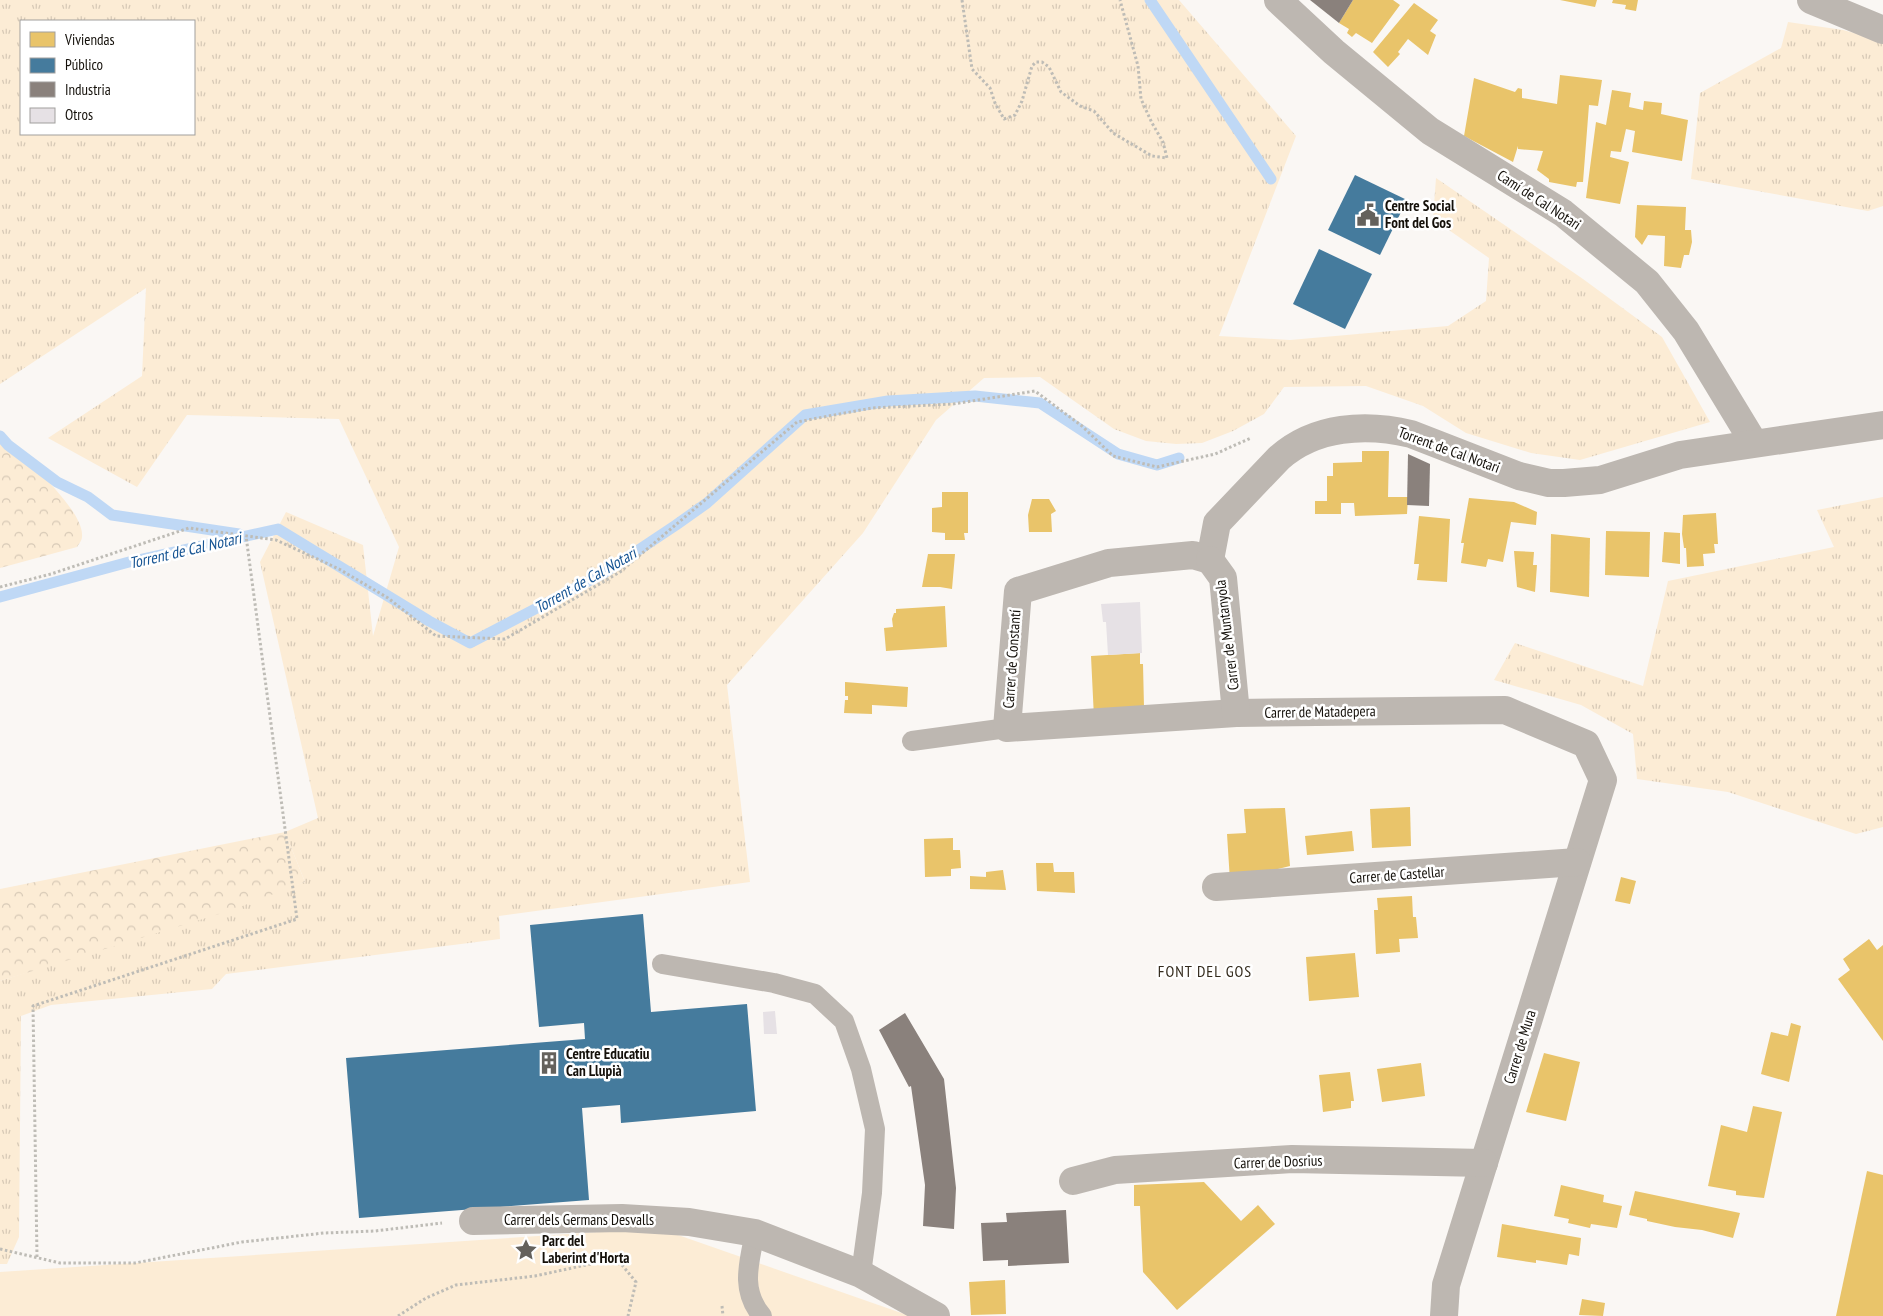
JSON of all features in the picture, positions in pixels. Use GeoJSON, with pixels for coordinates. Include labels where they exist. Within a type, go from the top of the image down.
{"type":"FeatureCollection","features":[{"type":"Feature","properties":{"kind":"street","name":"Camí de Cal Notari"},"geometry":{"type":"LineString","coordinates":[[1278,0],[1334,52],[1430,131],[1563,213],[1647,282],[1686,331],[1754,443]]}},
{"type":"Feature","properties":{"kind":"street"},"geometry":{"type":"LineString","coordinates":[[1811,0],[1883,30]]}},
{"type":"Feature","properties":{"kind":"street","name":"Torrent de Cal Notari"},"geometry":{"type":"LineString","coordinates":[[1210,560],[1217,523],[1289,449],[1314,437],[1328,433],[1358,428],[1393,430],[1410,434],[1520,476],[1549,483],[1564,483],[1600,480],[1680,455],[1883,425]]}},
{"type":"Feature","properties":{"kind":"street","name":"Carrer de Constantí"},"geometry":{"type":"LineString","coordinates":[[1007,728],[1018,591],[1110,563],[1193,555],[1210,560]]}},
{"type":"Feature","properties":{"kind":"street","name":"Carrer de Muntanyola"},"geometry":{"type":"LineString","coordinates":[[1210,560],[1223,578],[1236,713]]}},
{"type":"Feature","properties":{"kind":"street","name":"Carrer de Matadepera"},"geometry":{"type":"LineString","coordinates":[[1007,728],[1236,713],[1505,710],[1586,744],[1603,780]]}},
{"type":"Feature","properties":{"kind":"street","name":"Carrer de Mura"},"geometry":{"type":"LineString","coordinates":[[1444,1316],[1446,1285],[1603,780]]}},
{"type":"Feature","properties":{"kind":"street","name":"Carrer de Castellar"},"geometry":{"type":"LineString","coordinates":[[1216,887],[1577,862]]}},
{"type":"Feature","properties":{"kind":"street","name":"Carrer de Dosrius"},"geometry":{"type":"LineString","coordinates":[[1073,1181],[1115,1170],[1292,1159],[1484,1163]]}},
{"type":"Feature","properties":{"kind":"street","name":"Carrer dels Germans Desvalls"},"geometry":{"type":"LineString","coordinates":[[473,1221],[622,1218],[688,1222],[755,1233],[861,1274],[936,1316]]}},
{"type":"Feature","properties":{"kind":"lane"},"geometry":{"type":"LineString","coordinates":[[912,741],[1007,728]]}},
{"type":"Feature","properties":{"kind":"lane"},"geometry":{"type":"LineString","coordinates":[[662,964],[774,983],[815,994],[844,1021],[861,1069],[875,1129],[872,1193],[861,1274]]}},
{"type":"Feature","properties":{"kind":"lane"},"geometry":{"type":"LineString","coordinates":[[755,1233],[746,1277],[754,1306],[762,1316]]}},
{"type":"Feature","properties":{"kind":"path"},"geometry":{"type":"LineString","coordinates":[[962,0],[972,69],[990,88],[995,103],[1004,118],[1015,115],[1022,101],[1032,66],[1036,62],[1042,62],[1049,67],[1061,92],[1080,106],[1094,112],[1113,133],[1152,156],[1167,158],[1163,142],[1141,99],[1138,66],[1120,0]]}},
{"type":"Feature","properties":{"kind":"path"},"geometry":{"type":"LineString","coordinates":[[0,587],[51,574],[189,528],[276,540],[339,568],[388,598],[436,636],[505,639],[620,572],[797,422],[872,408],[953,404],[1035,391],[1082,426],[1113,456],[1157,466],[1215,454],[1254,437]]}},
{"type":"Feature","properties":{"kind":"path"},"geometry":{"type":"LineString","coordinates":[[37,1258],[32,1006],[297,918],[246,536]]}},
{"type":"Feature","properties":{"kind":"path"},"geometry":{"type":"LineString","coordinates":[[0,1249],[60,1263],[135,1263],[242,1242],[324,1233],[376,1231],[473,1221]]}},
{"type":"Feature","properties":{"kind":"path"},"geometry":{"type":"LineString","coordinates":[[398,1316],[426,1298],[456,1285],[535,1276],[609,1260],[622,1266],[636,1282],[628,1316]]}},
{"type":"Feature","properties":{"kind":"green space"},"geometry":{"type":"Polygon","coordinates":[[[0,0],[1179,0],[1296,136],[1219,336],[1290,340],[1448,326],[1486,301],[1489,258],[1433,219],[1436,178],[1583,279],[1662,337],[1710,422],[1580,460],[1531,453],[1466,433],[1423,406],[1366,386],[1284,387],[1264,414],[1233,431],[1202,443],[1176,444],[1146,441],[1114,429],[1040,377],[984,378],[936,420],[863,533],[727,685],[750,882],[499,916],[500,939],[226,974],[212,989],[51,1005],[21,1016],[19,1237],[7,1264],[0,1264],[0,981],[305,882],[285,832],[318,818],[260,562],[286,512],[363,545],[373,636],[399,547],[339,419],[187,415],[137,487],[48,438],[142,376],[146,288],[0,384],[0,0]]]}},
{"type":"Feature","properties":{"kind":"green space"},"geometry":{"type":"Polygon","coordinates":[[[1788,22],[1843,30],[1883,41],[1883,206],[1868,211],[1691,179],[1700,93],[1781,48],[1788,22]]]}},
{"type":"Feature","properties":{"kind":"green space"},"geometry":{"type":"Polygon","coordinates":[[[0,430],[73,511],[80,525],[82,537],[77,547],[0,568],[0,430]]]}},
{"type":"Feature","properties":{"kind":"green space"},"geometry":{"type":"Polygon","coordinates":[[[1883,497],[1883,827],[1856,834],[1728,792],[1637,779],[1633,734],[1581,705],[1494,680],[1515,643],[1643,686],[1668,581],[1834,547],[1817,510],[1883,497]]]}},
{"type":"Feature","properties":{"kind":"green space"},"geometry":{"type":"Polygon","coordinates":[[[285,832],[305,882],[229,911],[0,981],[0,889],[285,832]]]}},
{"type":"Feature","properties":{"kind":"green space","name":"Parc del Laberint d'Horta"},"geometry":{"type":"Polygon","coordinates":[[[658,1228],[910,1316],[0,1316],[0,1272],[658,1228]]]}},
{"type":"Feature","properties":{"kind":"building: Viviendas"},"geometry":{"type":"Polygon","coordinates":[[[1353,0],[1393,0],[1400,5],[1372,43],[1356,33],[1352,37],[1347,33],[1349,29],[1339,23],[1353,0]]]}},
{"type":"Feature","properties":{"kind":"building: Viviendas"},"geometry":{"type":"Polygon","coordinates":[[[1560,0],[1597,0],[1595,7],[1560,0]]]}},
{"type":"Feature","properties":{"kind":"building: Viviendas"},"geometry":{"type":"Polygon","coordinates":[[[1613,0],[1638,0],[1636,11],[1625,9],[1626,5],[1612,3],[1613,0]]]}},
{"type":"Feature","properties":{"kind":"building: Viviendas"},"geometry":{"type":"Polygon","coordinates":[[[1414,3],[1438,20],[1430,31],[1436,35],[1428,55],[1408,39],[1398,52],[1400,54],[1388,67],[1373,52],[1414,3]]]}},
{"type":"Feature","properties":{"kind":"building: Viviendas"},"geometry":{"type":"Polygon","coordinates":[[[1560,75],[1602,80],[1598,106],[1589,105],[1583,182],[1577,182],[1576,187],[1549,182],[1549,179],[1537,170],[1543,151],[1518,149],[1518,146],[1513,162],[1464,136],[1474,78],[1515,92],[1518,88],[1522,89],[1522,98],[1557,104],[1560,75]]]}},
{"type":"Feature","properties":{"kind":"building: Viviendas"},"geometry":{"type":"Polygon","coordinates":[[[1612,90],[1631,93],[1629,107],[1643,110],[1644,101],[1662,103],[1661,114],[1688,120],[1682,161],[1632,152],[1635,131],[1626,129],[1621,152],[1611,151],[1610,157],[1629,162],[1620,204],[1586,198],[1596,122],[1606,125],[1612,90]]]}},
{"type":"Feature","properties":{"kind":"building: Viviendas"},"geometry":{"type":"Polygon","coordinates":[[[1637,205],[1686,207],[1685,230],[1691,230],[1692,242],[1689,255],[1684,255],[1681,268],[1664,266],[1665,236],[1648,235],[1642,245],[1635,237],[1637,205]]]}},
{"type":"Feature","properties":{"kind":"building: Viviendas"},"geometry":{"type":"Polygon","coordinates":[[[1362,451],[1389,451],[1388,497],[1408,497],[1407,514],[1355,516],[1354,503],[1341,503],[1341,514],[1315,514],[1315,501],[1327,501],[1327,476],[1333,476],[1333,463],[1362,462],[1362,451]]]}},
{"type":"Feature","properties":{"kind":"building: Viviendas"},"geometry":{"type":"Polygon","coordinates":[[[942,492],[968,492],[968,533],[964,533],[965,540],[945,540],[945,533],[932,532],[932,508],[942,507],[942,492]]]}},
{"type":"Feature","properties":{"kind":"building: Viviendas"},"geometry":{"type":"Polygon","coordinates":[[[1469,498],[1514,502],[1537,512],[1536,525],[1511,522],[1503,562],[1488,559],[1486,567],[1461,563],[1464,543],[1461,543],[1469,498]]]}},
{"type":"Feature","properties":{"kind":"building: Viviendas"},"geometry":{"type":"Polygon","coordinates":[[[1032,499],[1049,499],[1056,511],[1051,514],[1052,532],[1029,532],[1028,515],[1032,499]]]}},
{"type":"Feature","properties":{"kind":"building: Viviendas"},"geometry":{"type":"Polygon","coordinates":[[[1716,513],[1718,544],[1714,544],[1715,553],[1703,554],[1704,566],[1687,567],[1686,548],[1684,548],[1682,534],[1683,515],[1716,513]]]}},
{"type":"Feature","properties":{"kind":"building: Viviendas"},"geometry":{"type":"Polygon","coordinates":[[[1419,516],[1450,519],[1447,582],[1417,580],[1419,564],[1414,564],[1419,516]]]}},
{"type":"Feature","properties":{"kind":"building: Viviendas"},"geometry":{"type":"Polygon","coordinates":[[[1606,531],[1650,532],[1649,577],[1605,575],[1606,531]]]}},
{"type":"Feature","properties":{"kind":"building: Viviendas"},"geometry":{"type":"Polygon","coordinates":[[[1664,532],[1680,533],[1680,564],[1662,562],[1664,532]]]}},
{"type":"Feature","properties":{"kind":"building: Viviendas"},"geometry":{"type":"Polygon","coordinates":[[[1551,534],[1590,538],[1589,597],[1550,592],[1551,534]]]}},
{"type":"Feature","properties":{"kind":"building: Viviendas"},"geometry":{"type":"Polygon","coordinates":[[[1514,551],[1534,552],[1533,565],[1537,565],[1535,592],[1517,587],[1514,551]]]}},
{"type":"Feature","properties":{"kind":"building: Viviendas"},"geometry":{"type":"Polygon","coordinates":[[[928,554],[955,554],[952,589],[922,587],[928,554]]]}},
{"type":"Feature","properties":{"kind":"building: Viviendas"},"geometry":{"type":"Polygon","coordinates":[[[945,606],[947,647],[886,651],[884,628],[893,627],[892,619],[896,609],[945,606]]]}},
{"type":"Feature","properties":{"kind":"building: Viviendas"},"geometry":{"type":"Polygon","coordinates":[[[1140,653],[1140,664],[1143,664],[1144,707],[1094,718],[1091,656],[1140,653]]]}},
{"type":"Feature","properties":{"kind":"building: Viviendas"},"geometry":{"type":"Polygon","coordinates":[[[845,682],[908,687],[907,707],[872,705],[872,714],[844,713],[845,700],[848,700],[848,696],[845,696],[845,682]]]}},
{"type":"Feature","properties":{"kind":"building: Viviendas"},"geometry":{"type":"Polygon","coordinates":[[[1410,807],[1411,846],[1372,848],[1370,809],[1410,807]]]}},
{"type":"Feature","properties":{"kind":"building: Viviendas"},"geometry":{"type":"Polygon","coordinates":[[[1285,808],[1290,866],[1230,881],[1227,834],[1246,833],[1244,809],[1285,808]]]}},
{"type":"Feature","properties":{"kind":"building: Viviendas"},"geometry":{"type":"Polygon","coordinates":[[[1352,831],[1354,851],[1307,855],[1305,836],[1352,831]]]}},
{"type":"Feature","properties":{"kind":"building: Viviendas"},"geometry":{"type":"Polygon","coordinates":[[[953,838],[953,850],[960,850],[961,868],[951,869],[951,876],[925,877],[924,839],[953,838]]]}},
{"type":"Feature","properties":{"kind":"building: Viviendas"},"geometry":{"type":"Polygon","coordinates":[[[1036,863],[1053,863],[1054,872],[1074,872],[1075,893],[1037,891],[1036,863]]]}},
{"type":"Feature","properties":{"kind":"building: Viviendas"},"geometry":{"type":"Polygon","coordinates":[[[1003,870],[1006,890],[970,889],[970,876],[986,877],[986,872],[1003,870]]]}},
{"type":"Feature","properties":{"kind":"building: Viviendas"},"geometry":{"type":"Polygon","coordinates":[[[1621,877],[1636,881],[1630,904],[1615,901],[1621,877]]]}},
{"type":"Feature","properties":{"kind":"building: Viviendas"},"geometry":{"type":"Polygon","coordinates":[[[1412,896],[1413,917],[1416,917],[1418,938],[1399,939],[1400,952],[1376,954],[1374,910],[1378,910],[1377,898],[1412,896]]]}},
{"type":"Feature","properties":{"kind":"building: Viviendas"},"geometry":{"type":"Polygon","coordinates":[[[1869,939],[1877,950],[1883,945],[1883,1041],[1838,979],[1850,970],[1843,959],[1869,939]]]}},
{"type":"Feature","properties":{"kind":"building: Viviendas"},"geometry":{"type":"Polygon","coordinates":[[[1355,953],[1359,997],[1309,1001],[1306,957],[1355,953]]]}},
{"type":"Feature","properties":{"kind":"building: Viviendas"},"geometry":{"type":"Polygon","coordinates":[[[1791,1023],[1801,1026],[1789,1082],[1761,1074],[1771,1032],[1788,1036],[1791,1023]]]}},
{"type":"Feature","properties":{"kind":"building: Viviendas"},"geometry":{"type":"Polygon","coordinates":[[[1544,1053],[1580,1062],[1566,1121],[1526,1112],[1544,1053]]]}},
{"type":"Feature","properties":{"kind":"building: Viviendas"},"geometry":{"type":"Polygon","coordinates":[[[1421,1063],[1425,1096],[1382,1102],[1377,1069],[1421,1063]]]}},
{"type":"Feature","properties":{"kind":"building: Viviendas"},"geometry":{"type":"Polygon","coordinates":[[[1350,1072],[1354,1101],[1351,1101],[1351,1108],[1323,1112],[1319,1075],[1350,1072]]]}},
{"type":"Feature","properties":{"kind":"building: Viviendas"},"geometry":{"type":"Polygon","coordinates":[[[1753,1106],[1782,1112],[1764,1198],[1736,1195],[1736,1191],[1708,1186],[1721,1125],[1747,1132],[1753,1106]]]}},
{"type":"Feature","properties":{"kind":"building: Viviendas"},"geometry":{"type":"Polygon","coordinates":[[[1867,1171],[1883,1175],[1883,1316],[1836,1316],[1867,1171]]]}},
{"type":"Feature","properties":{"kind":"building: Viviendas"},"geometry":{"type":"Polygon","coordinates":[[[1204,1182],[1241,1221],[1258,1205],[1275,1224],[1177,1310],[1143,1272],[1140,1206],[1134,1206],[1134,1185],[1204,1182]]]}},
{"type":"Feature","properties":{"kind":"building: Viviendas"},"geometry":{"type":"Polygon","coordinates":[[[1561,1185],[1604,1195],[1603,1202],[1622,1206],[1617,1228],[1591,1224],[1590,1228],[1568,1223],[1569,1219],[1554,1216],[1561,1185]]]}},
{"type":"Feature","properties":{"kind":"building: Viviendas"},"geometry":{"type":"Polygon","coordinates":[[[1635,1191],[1740,1213],[1733,1238],[1702,1230],[1647,1221],[1647,1219],[1629,1215],[1635,1191]]]}},
{"type":"Feature","properties":{"kind":"building: Viviendas"},"geometry":{"type":"Polygon","coordinates":[[[1502,1224],[1581,1238],[1579,1256],[1569,1254],[1567,1265],[1536,1260],[1536,1263],[1497,1257],[1502,1224]]]}},
{"type":"Feature","properties":{"kind":"building: Viviendas"},"geometry":{"type":"Polygon","coordinates":[[[1005,1280],[1006,1314],[971,1315],[969,1282],[1005,1280]]]}},
{"type":"Feature","properties":{"kind":"building: Viviendas"},"geometry":{"type":"Polygon","coordinates":[[[1582,1299],[1605,1303],[1603,1316],[1579,1315],[1582,1299]]]}},
{"type":"Feature","properties":{"kind":"building: Público","name":"Centre Social Font del Gos"},"geometry":{"type":"Polygon","coordinates":[[[1355,175],[1407,200],[1380,255],[1328,230],[1355,175]]]}},
{"type":"Feature","properties":{"kind":"building: Público"},"geometry":{"type":"Polygon","coordinates":[[[1319,249],[1372,274],[1345,329],[1293,304],[1319,249]]]}},
{"type":"Feature","properties":{"kind":"building: Público","name":"Centre Educatiu Can Llupià"},"geometry":{"type":"Polygon","coordinates":[[[643,914],[651,1012],[747,1004],[756,1111],[621,1123],[620,1105],[582,1108],[589,1200],[359,1218],[346,1058],[585,1039],[584,1023],[539,1027],[530,925],[643,914]]]}},
{"type":"Feature","properties":{"kind":"building: Industria"},"geometry":{"type":"Polygon","coordinates":[[[1310,0],[1353,0],[1339,23],[1310,0]]]}},
{"type":"Feature","properties":{"kind":"building: Industria"},"geometry":{"type":"Polygon","coordinates":[[[1408,454],[1430,464],[1429,506],[1407,505],[1408,454]]]}},
{"type":"Feature","properties":{"kind":"building: Industria"},"geometry":{"type":"Polygon","coordinates":[[[905,1013],[944,1079],[956,1188],[954,1229],[923,1226],[925,1185],[911,1086],[909,1087],[879,1030],[905,1013]]]}},
{"type":"Feature","properties":{"kind":"building: Industria"},"geometry":{"type":"Polygon","coordinates":[[[1066,1210],[1069,1263],[1008,1266],[1008,1260],[983,1261],[981,1223],[1007,1222],[1006,1213],[1066,1210]]]}},
{"type":"Feature","properties":{"kind":"building: Otros"},"geometry":{"type":"Polygon","coordinates":[[[1140,602],[1142,653],[1108,655],[1106,622],[1103,622],[1101,604],[1140,602]]]}},
{"type":"Feature","properties":{"kind":"building: Otros"},"geometry":{"type":"Polygon","coordinates":[[[775,1011],[777,1034],[764,1034],[763,1012],[775,1011]]]}},
{"type":"Feature","properties":{"kind":"waterway"},"geometry":{"type":"LineString","coordinates":[[1150,0],[1271,179]]}},
{"type":"Feature","properties":{"kind":"waterway","name":"Torrent de Cal Notari"},"geometry":{"type":"LineString","coordinates":[[0,597],[129,562],[278,529],[429,621],[470,643],[604,573],[676,525],[707,503],[805,415],[888,401],[975,396],[1040,403],[1118,454],[1157,465],[1179,458]]}},
{"type":"Feature","properties":{"kind":"waterway"},"geometry":{"type":"LineString","coordinates":[[0,436],[8,445],[57,482],[88,497],[112,515],[239,534]]}},
{"type":"Feature","properties":{"kind":"place","name":"Centre Social Font del Gos"},"geometry":{"type":"Point","coordinates":[1368,215]}},
{"type":"Feature","properties":{"kind":"place","name":"Centre Educatiu Can Llupià"},"geometry":{"type":"Point","coordinates":[549,1063]}},
{"type":"Feature","properties":{"kind":"place","name":"Parc del Laberint d'Horta"},"geometry":{"type":"Point","coordinates":[526,1250]}},
{"type":"Feature","properties":{"kind":"district","name":"FONT DEL GOS"},"geometry":{"type":"Point","coordinates":[1205,971]}}]}
